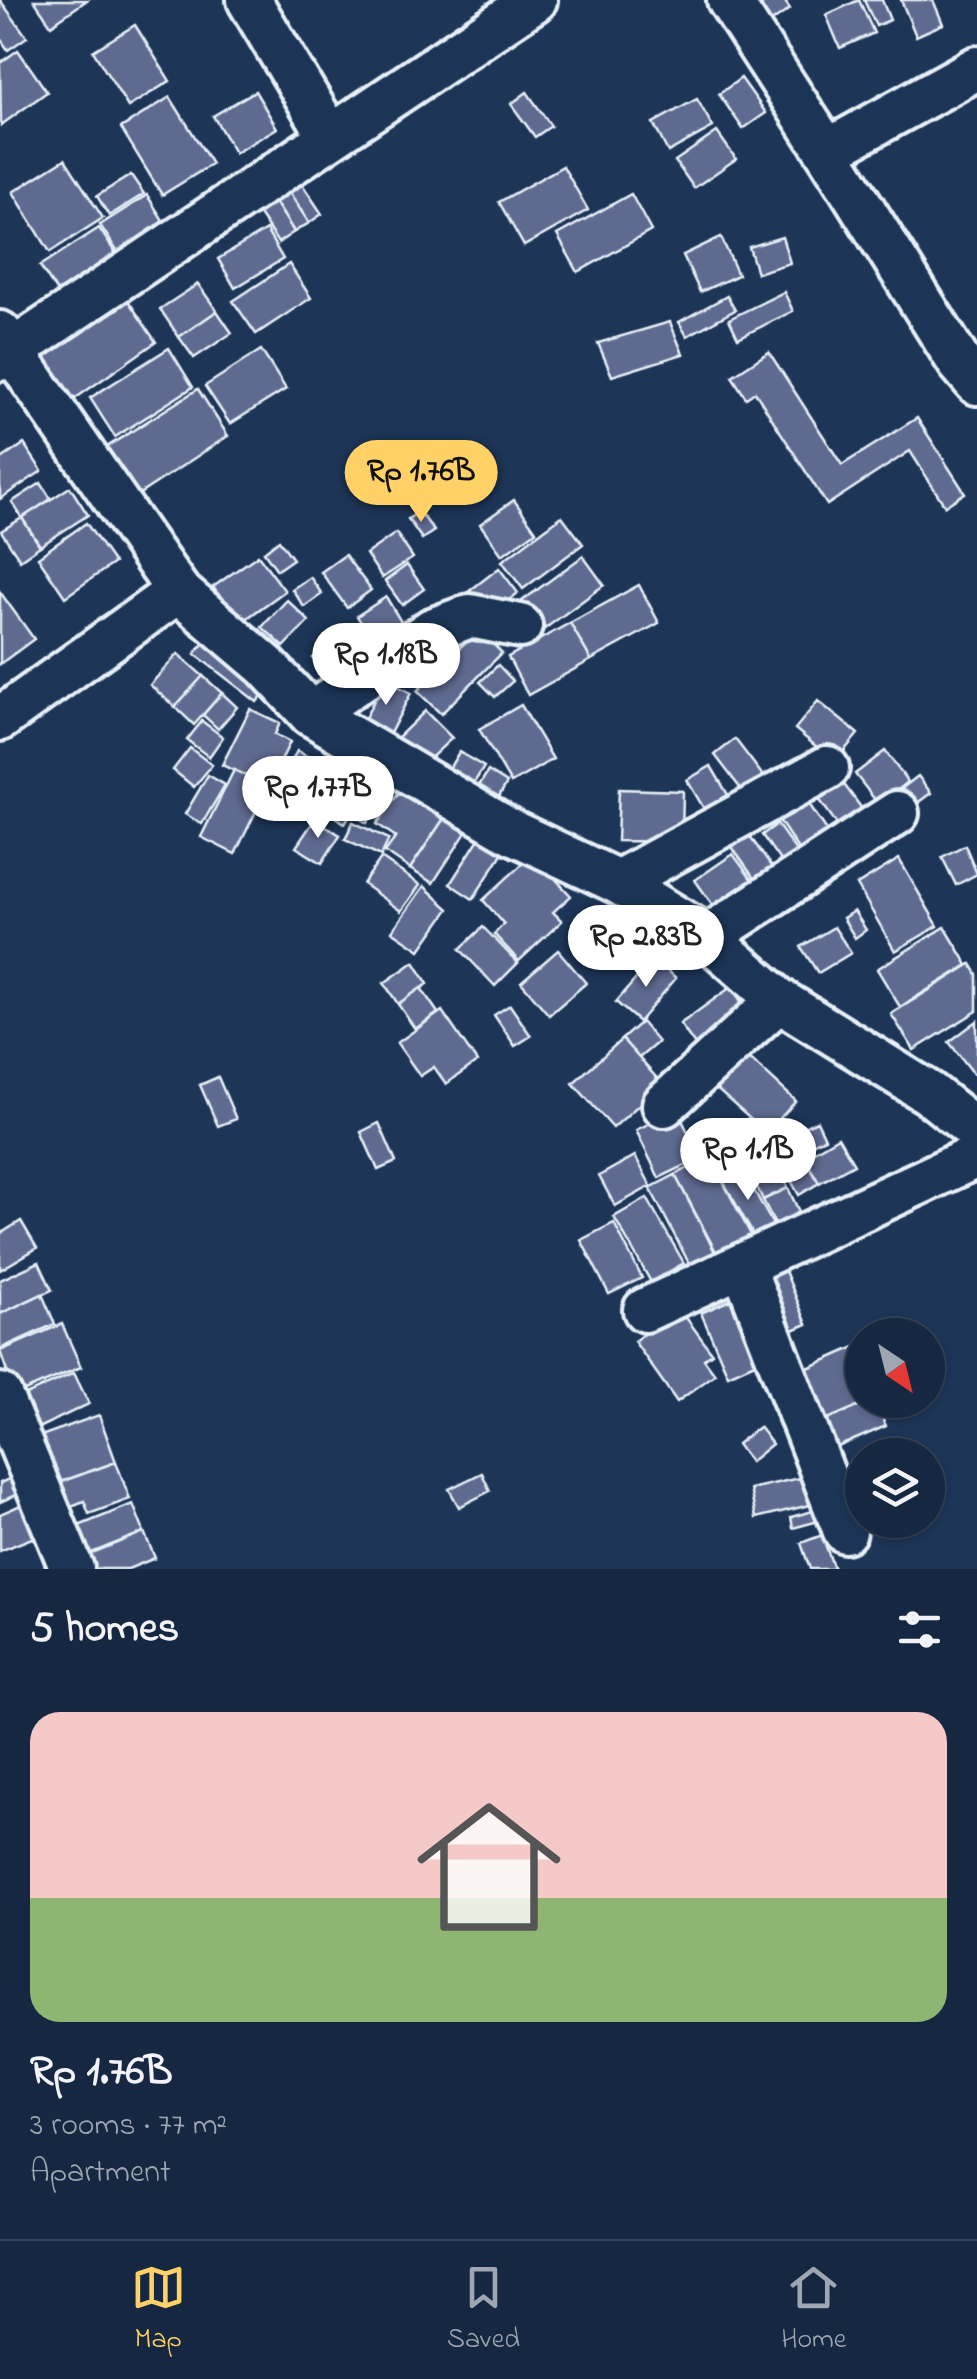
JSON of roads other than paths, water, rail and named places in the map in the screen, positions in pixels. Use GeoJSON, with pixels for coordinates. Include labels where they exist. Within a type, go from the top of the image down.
{"type":"FeatureCollection","features":[{"type":"Feature","properties":{"kind":"street"},"geometry":{"type":"LineString","coordinates":[[249,0],[330,136]]}},
{"type":"Feature","properties":{"kind":"street"},"geometry":{"type":"LineString","coordinates":[[535,0],[4,348],[178,591],[265,665],[310,714],[512,832],[618,882],[707,938],[779,1000],[929,1093],[977,1131]]}},
{"type":"Feature","properties":{"kind":"street"},"geometry":{"type":"LineString","coordinates":[[729,0],[959,362],[977,383]]}},
{"type":"Feature","properties":{"kind":"street"},"geometry":{"type":"LineString","coordinates":[[827,151],[977,68]]}},
{"type":"Feature","properties":{"kind":"street"},"geometry":{"type":"LineString","coordinates":[[0,719],[178,591]]}},
{"type":"Feature","properties":{"kind":"street"},"geometry":{"type":"LineString","coordinates":[[310,714],[432,630],[470,616],[520,626]]}},
{"type":"Feature","properties":{"kind":"street"},"geometry":{"type":"LineString","coordinates":[[618,882],[827,768]]}},
{"type":"Feature","properties":{"kind":"street"},"geometry":{"type":"LineString","coordinates":[[707,938],[897,813]]}},
{"type":"Feature","properties":{"kind":"street"},"geometry":{"type":"LineString","coordinates":[[664,1106],[779,1000]]}},
{"type":"Feature","properties":{"kind":"street"},"geometry":{"type":"LineString","coordinates":[[645,1310],[977,1156]]}},
{"type":"Feature","properties":{"kind":"street"},"geometry":{"type":"LineString","coordinates":[[742,1266],[845,1530]]}},
{"type":"Feature","properties":{"kind":"street"},"geometry":{"type":"LineString","coordinates":[[0,1395],[72,1569]]}}]}
